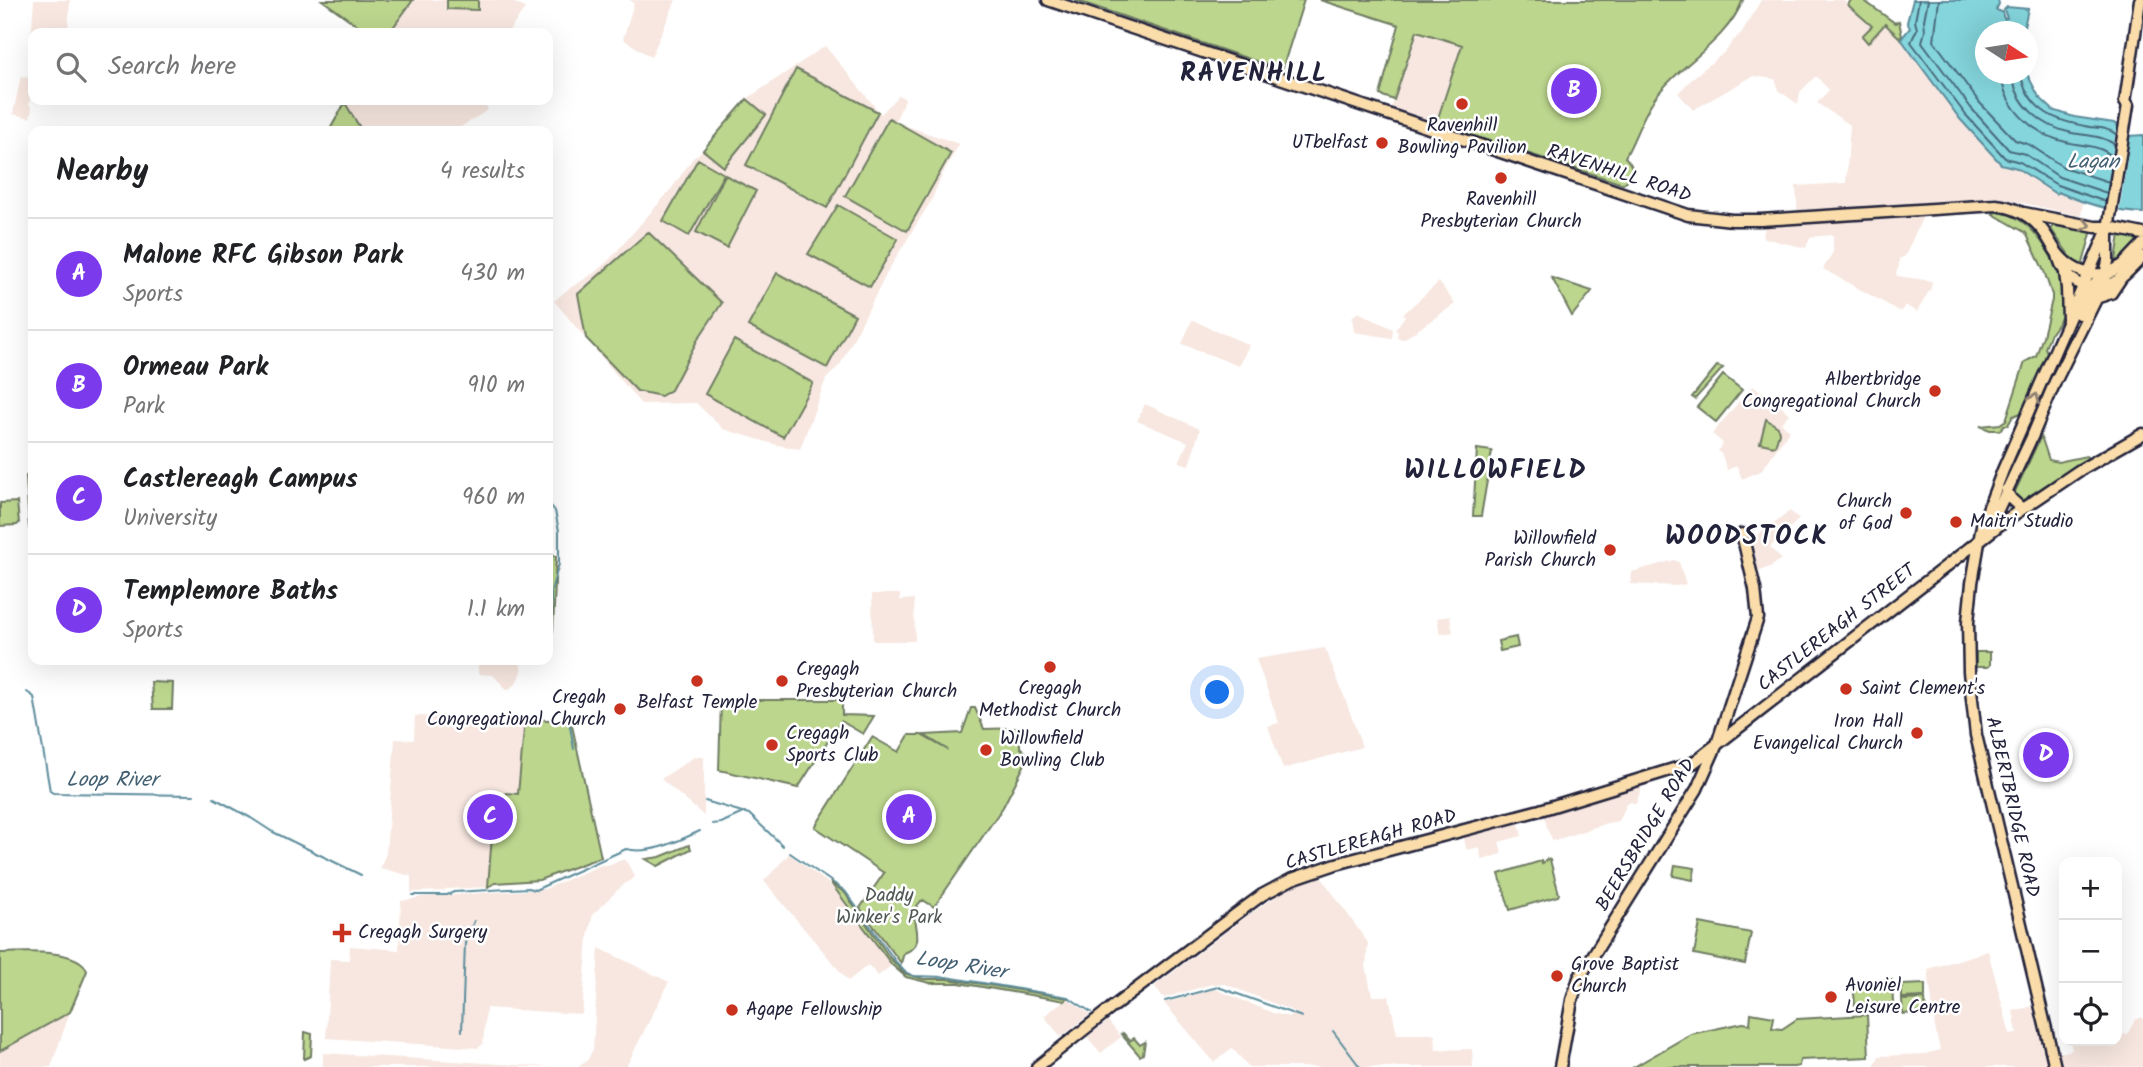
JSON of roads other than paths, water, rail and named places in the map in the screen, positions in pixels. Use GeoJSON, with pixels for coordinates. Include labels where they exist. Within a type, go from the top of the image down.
{"type":"FeatureCollection","features":[{"type":"Feature","properties":{"kind":"main road","name":"RAVENHILL ROAD"},"geometry":{"type":"LineString","coordinates":[[1048,0],[1688,215],[1761,220],[1982,204],[2001,205],[2023,212],[2041,228],[2058,254],[2065,273],[2068,324]]}},
{"type":"Feature","properties":{"kind":"main road"},"geometry":{"type":"LineString","coordinates":[[2128,105],[2125,102],[2140,0]]}},
{"type":"Feature","properties":{"kind":"main road"},"geometry":{"type":"LineString","coordinates":[[2128,105],[2143,24]]}},
{"type":"Feature","properties":{"kind":"main road","name":"ALBERTBRIDGE ROAD"},"geometry":{"type":"LineString","coordinates":[[2097,275],[2109,242],[2111,212],[2128,105]]}},
{"type":"Feature","properties":{"kind":"main road"},"geometry":{"type":"LineString","coordinates":[[2023,212],[2143,234]]}},
{"type":"Feature","properties":{"kind":"main road"},"geometry":{"type":"LineString","coordinates":[[2041,228],[2048,221],[2060,219]]}},
{"type":"Feature","properties":{"kind":"main road","name":"ALBERTBRIDGE ROAD"},"geometry":{"type":"LineString","coordinates":[[2054,1067],[1982,765],[1971,706],[1968,622],[1982,525],[2003,470],[2068,324],[2094,286],[2109,228]]}},
{"type":"Feature","properties":{"kind":"main road"},"geometry":{"type":"LineString","coordinates":[[2062,338],[2073,327],[2097,275],[2123,265],[2143,244]]}},
{"type":"Feature","properties":{"kind":"main road","name":"RAVENHILL ROAD"},"geometry":{"type":"LineString","coordinates":[[2058,254],[2077,270],[2097,275]]}},
{"type":"Feature","properties":{"kind":"main road"},"geometry":{"type":"LineString","coordinates":[[2065,273],[2073,281],[2094,286],[2114,282],[2143,257]]}},
{"type":"Feature","properties":{"kind":"main road"},"geometry":{"type":"LineString","coordinates":[[2099,297],[2111,293],[2121,277]]}},
{"type":"Feature","properties":{"kind":"main road","name":"ALBERTBRIDGE ROAD"},"geometry":{"type":"LineString","coordinates":[[1980,542],[1999,498],[2006,491],[2029,444],[2055,382],[2099,297],[2094,286]]}},
{"type":"Feature","properties":{"kind":"main road","name":"CASTLEREAGH STREET"},"geometry":{"type":"LineString","coordinates":[[1717,744],[2022,509],[2080,470],[2143,435]]}},
{"type":"Feature","properties":{"kind":"main road"},"geometry":{"type":"LineString","coordinates":[[2006,491],[2022,509]]}},
{"type":"Feature","properties":{"kind":"main road","name":"BEERSBRIDGE ROAD"},"geometry":{"type":"LineString","coordinates":[[1560,1067],[1572,1000],[1579,978],[1706,774],[1717,744],[1758,618],[1755,589],[1742,534]]}},
{"type":"Feature","properties":{"kind":"main road","name":"CASTLEREAGH ROAD"},"geometry":{"type":"LineString","coordinates":[[1037,1067],[1116,1003],[1240,911],[1292,879],[1336,864],[1534,812],[1693,763],[1717,744]]}},
{"type":"Feature","properties":{"kind":"main road"},"geometry":{"type":"LineString","coordinates":[[1693,763],[1700,766],[1706,774]]}},
{"type":"Feature","properties":{"kind":"water","name":"Lagan"},"geometry":{"type":"Polygon","coordinates":[[[1913,0],[1998,0],[1996,10],[2002,12],[2004,19],[2007,18],[2004,10],[2007,7],[2028,9],[2025,21],[1975,21],[1975,84],[2032,84],[2039,97],[2053,110],[2074,117],[2114,123],[2128,136],[2143,135],[2143,213],[2110,209],[2058,192],[2056,194],[2017,168],[2001,164],[1960,119],[1901,39],[1910,28],[1907,22],[1913,0]]]}},
{"type":"Feature","properties":{"kind":"waterway"},"geometry":{"type":"LineString","coordinates":[[553,508],[559,531],[559,564],[553,584]]}},
{"type":"Feature","properties":{"kind":"waterway","name":"Loop River"},"geometry":{"type":"LineString","coordinates":[[27,692],[34,697],[50,791],[53,793],[194,795]]}},
{"type":"Feature","properties":{"kind":"waterway"},"geometry":{"type":"LineString","coordinates":[[569,721],[574,749]]}},
{"type":"Feature","properties":{"kind":"waterway","name":"Loop River"},"geometry":{"type":"LineString","coordinates":[[214,798],[271,831],[361,875]]}},
{"type":"Feature","properties":{"kind":"waterway","name":"Loop River"},"geometry":{"type":"LineString","coordinates":[[705,801],[749,814],[783,846]]}},
{"type":"Feature","properties":{"kind":"waterway","name":"Loop River"},"geometry":{"type":"LineString","coordinates":[[712,824],[721,823],[745,812]]}},
{"type":"Feature","properties":{"kind":"waterway","name":"Loop River"},"geometry":{"type":"LineString","coordinates":[[413,895],[529,888],[535,890],[626,849],[654,849],[700,831]]}},
{"type":"Feature","properties":{"kind":"waterway","name":"Loop River"},"geometry":{"type":"LineString","coordinates":[[790,853],[845,891],[896,962],[913,976],[946,977],[1068,997],[1091,1012]]}},
{"type":"Feature","properties":{"kind":"waterway"},"geometry":{"type":"LineString","coordinates":[[462,1031],[465,943],[474,921]]}},
{"type":"Feature","properties":{"kind":"waterway","name":"Loop River"},"geometry":{"type":"LineString","coordinates":[[1165,1001],[1218,987],[1302,1017]]}},
{"type":"Feature","properties":{"kind":"waterway","name":"Loop River"},"geometry":{"type":"LineString","coordinates":[[1333,1031],[1360,1067]]}},
{"type":"Feature","properties":{"kind":"place","name":"Ormeau Park"},"geometry":{"type":"Point","coordinates":[1574,91]}},
{"type":"Feature","properties":{"kind":"place","name":"Ravenhill Bowling Pavilion"},"geometry":{"type":"Point","coordinates":[1462,104]}},
{"type":"Feature","properties":{"kind":"place","name":"UTbelfast"},"geometry":{"type":"Point","coordinates":[1382,143]}},
{"type":"Feature","properties":{"kind":"place","name":"Ravenhill Presbyterian Church"},"geometry":{"type":"Point","coordinates":[1501,178]}},
{"type":"Feature","properties":{"kind":"place","name":"Albertbridge Congregational Church"},"geometry":{"type":"Point","coordinates":[1935,391]}},
{"type":"Feature","properties":{"kind":"place","name":"Church of God"},"geometry":{"type":"Point","coordinates":[1906,513]}},
{"type":"Feature","properties":{"kind":"place","name":"Maitri Studio"},"geometry":{"type":"Point","coordinates":[1956,522]}},
{"type":"Feature","properties":{"kind":"place","name":"Willowfield Parish Church"},"geometry":{"type":"Point","coordinates":[1610,550]}},
{"type":"Feature","properties":{"kind":"place","name":"Cregagh Methodist Church"},"geometry":{"type":"Point","coordinates":[1050,667]}},
{"type":"Feature","properties":{"kind":"place","name":"Belfast Temple"},"geometry":{"type":"Point","coordinates":[697,681]}},
{"type":"Feature","properties":{"kind":"place","name":"Cregagh Presbyterian Church"},"geometry":{"type":"Point","coordinates":[782,681]}},
{"type":"Feature","properties":{"kind":"place","name":"Saint Clement's"},"geometry":{"type":"Point","coordinates":[1846,689]}},
{"type":"Feature","properties":{"kind":"place","name":"Cregah Congregational Church"},"geometry":{"type":"Point","coordinates":[620,709]}},
{"type":"Feature","properties":{"kind":"place","name":"Iron Hall Evangelical Church"},"geometry":{"type":"Point","coordinates":[1917,733]}},
{"type":"Feature","properties":{"kind":"place","name":"Cregagh Sports Club"},"geometry":{"type":"Point","coordinates":[772,745]}},
{"type":"Feature","properties":{"kind":"place","name":"Willowfield Bowling Club"},"geometry":{"type":"Point","coordinates":[986,750]}},
{"type":"Feature","properties":{"kind":"place","name":"Templemore Baths"},"geometry":{"type":"Point","coordinates":[2046,755]}},
{"type":"Feature","properties":{"kind":"place","name":"Castlereagh Campus"},"geometry":{"type":"Point","coordinates":[490,817]}},
{"type":"Feature","properties":{"kind":"place","name":"Malone RFC Gibson Park"},"geometry":{"type":"Point","coordinates":[909,817]}},
{"type":"Feature","properties":{"kind":"place","name":"Cregagh Surgery"},"geometry":{"type":"Point","coordinates":[342,933]}},
{"type":"Feature","properties":{"kind":"place","name":"Grove Baptist Church"},"geometry":{"type":"Point","coordinates":[1557,976]}},
{"type":"Feature","properties":{"kind":"place","name":"Avoniel Leisure Centre"},"geometry":{"type":"Point","coordinates":[1831,997]}},
{"type":"Feature","properties":{"kind":"place","name":"Agape Fellowship"},"geometry":{"type":"Point","coordinates":[732,1010]}},
{"type":"Feature","properties":{"kind":"district","name":"RAVENHILL"},"geometry":{"type":"Point","coordinates":[1254,74]}},
{"type":"Feature","properties":{"kind":"district","name":"WILLOWFIELD"},"geometry":{"type":"Point","coordinates":[1496,471]}},
{"type":"Feature","properties":{"kind":"district","name":"WOODSTOCK"},"geometry":{"type":"Point","coordinates":[1747,537]}},
{"type":"Feature","properties":{"kind":"park label","name":"Daddy Winker's Park"},"geometry":{"type":"Point","coordinates":[889,907]}}]}
